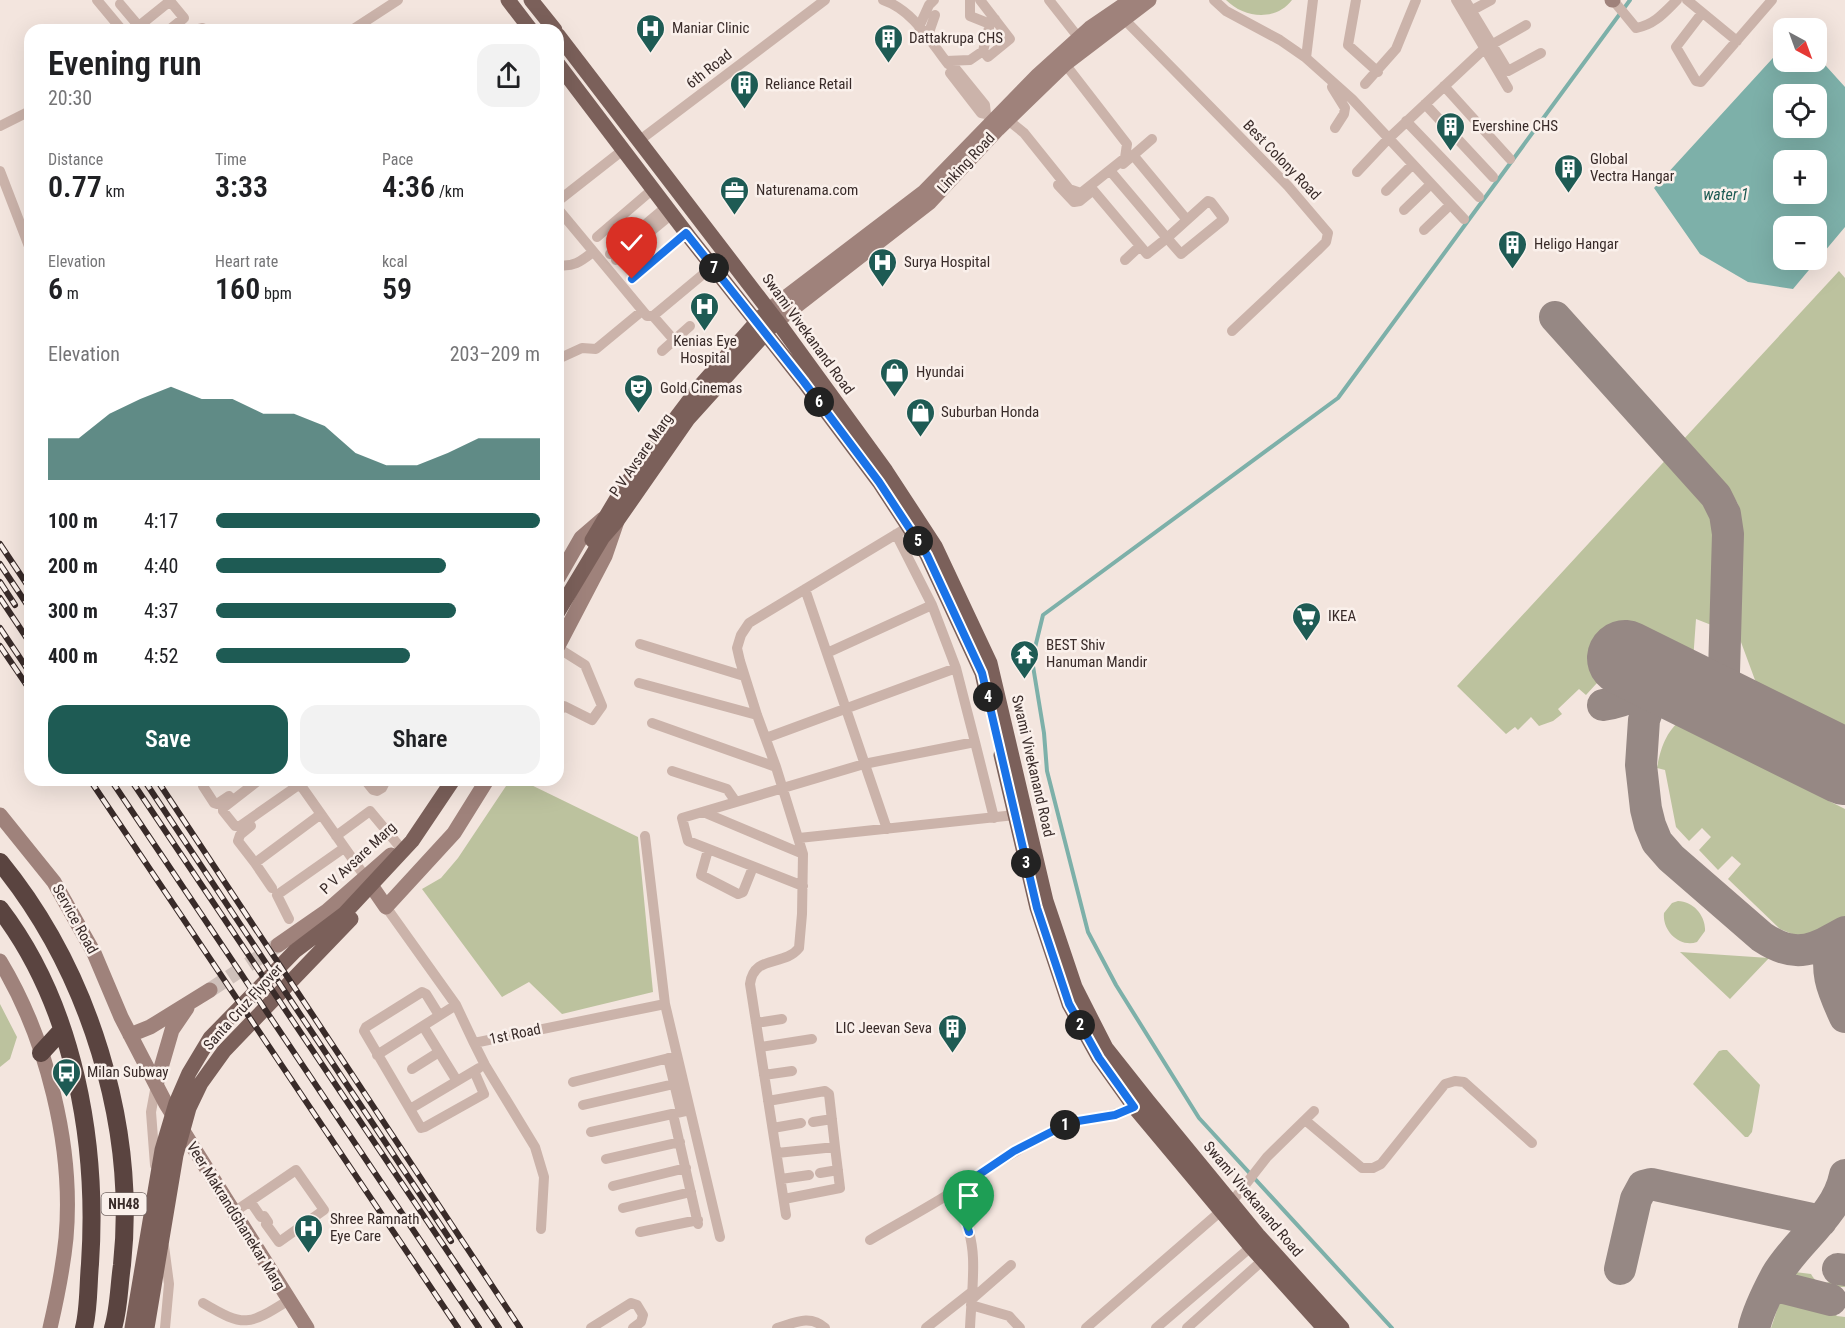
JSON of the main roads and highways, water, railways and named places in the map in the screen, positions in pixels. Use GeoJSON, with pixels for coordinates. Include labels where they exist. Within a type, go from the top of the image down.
{"type":"FeatureCollection","features":[{"type":"Feature","properties":{"kind":"highway","name":"NH48"},"geometry":{"type":"LineString","coordinates":[[0,862],[45,926],[73,980],[108,1080],[118,1127],[126,1228],[113,1328]]}},
{"type":"Feature","properties":{"kind":"highway","name":"NH48"},"geometry":{"type":"LineString","coordinates":[[0,909],[50,995],[77,1080],[88,1142],[92,1226],[84,1328]]}},
{"type":"Feature","properties":{"kind":"highway"},"geometry":{"type":"LineString","coordinates":[[41,1053],[62,1030]]}},
{"type":"Feature","properties":{"kind":"main road"},"geometry":{"type":"LineString","coordinates":[[508,0],[526,24]]}},
{"type":"Feature","properties":{"kind":"main road"},"geometry":{"type":"LineString","coordinates":[[531,0],[550,24]]}},
{"type":"Feature","properties":{"kind":"main road","name":"Swami Vivekanand Road"},"geometry":{"type":"LineString","coordinates":[[564,43],[773,316],[809,377],[838,417],[927,555],[968,629],[990,663],[1046,902],[1075,987],[1106,1048],[1141,1104]]}},
{"type":"Feature","properties":{"kind":"main road","name":"Swami Vivekanand Road"},"geometry":{"type":"LineString","coordinates":[[564,72],[760,328],[809,377]]}},
{"type":"Feature","properties":{"kind":"main road","name":"P V Avsare Marg"},"geometry":{"type":"LineString","coordinates":[[611,522],[668,437],[688,419],[760,328],[773,316]]}},
{"type":"Feature","properties":{"kind":"main road"},"geometry":{"type":"LineString","coordinates":[[564,589],[611,522]]}},
{"type":"Feature","properties":{"kind":"main road"},"geometry":{"type":"LineString","coordinates":[[564,602],[611,522]]}},
{"type":"Feature","properties":{"kind":"main road","name":"Swami Vivekanand Road"},"geometry":{"type":"LineString","coordinates":[[968,629],[982,673],[1037,908],[1069,1004],[1099,1058],[1141,1104],[1226,1207],[1342,1328]]}},
{"type":"Feature","properties":{"kind":"main road","name":"Santa Cruz Flyover"},"geometry":{"type":"LineString","coordinates":[[143,1310],[162,1150],[176,1103],[189,1073],[210,1038],[295,951],[344,914],[412,840],[456,786]]}},
{"type":"Feature","properties":{"kind":"main road","name":"Santa Cruz Flyover"},"geometry":{"type":"LineString","coordinates":[[132,1328],[143,1310],[176,1155],[189,1108],[201,1083],[224,1051],[360,910],[426,836],[457,786]]}},
{"type":"Feature","properties":{"kind":"main road","name":"Swami Vivekanand Road"},"geometry":{"type":"LineString","coordinates":[[1226,1207],[1251,1247],[1324,1328]]}},
{"type":"Feature","properties":{"kind":"main road"},"geometry":{"type":"LineString","coordinates":[[143,1310],[147,1328]]}},
{"type":"Feature","properties":{"kind":"water","name":"water 1"},"geometry":{"type":"Polygon","coordinates":[[[1773,58],[1773,72],[1827,72],[1827,67],[1845,87],[1845,227],[1827,248],[1827,216],[1773,216],[1773,270],[1809,270],[1793,289],[1748,282],[1700,254],[1654,188],[1773,58]]]}},
{"type":"Feature","properties":{"kind":"waterway"},"geometry":{"type":"LineString","coordinates":[[1392,1328],[1199,1118],[1116,985],[1088,932],[1047,771],[1044,733],[1032,660],[1043,615],[1338,398],[1630,0]]}},
{"type":"Feature","properties":{"kind":"tunnel"},"geometry":{"type":"LineString","coordinates":[[210,990],[278,945]]}},
{"type":"Feature","properties":{"kind":"railway"},"geometry":{"type":"LineString","coordinates":[[0,544],[24,580]]}},
{"type":"Feature","properties":{"kind":"railway"},"geometry":{"type":"LineString","coordinates":[[0,564],[24,600]]}},
{"type":"Feature","properties":{"kind":"railway"},"geometry":{"type":"LineString","coordinates":[[0,582],[15,605]]}},
{"type":"Feature","properties":{"kind":"railway"},"geometry":{"type":"LineString","coordinates":[[0,598],[24,634]]}},
{"type":"Feature","properties":{"kind":"railway"},"geometry":{"type":"LineString","coordinates":[[0,628],[24,664]]}},
{"type":"Feature","properties":{"kind":"railway"},"geometry":{"type":"LineString","coordinates":[[0,646],[24,681]]}},
{"type":"Feature","properties":{"kind":"railway"},"geometry":{"type":"LineString","coordinates":[[94,786],[458,1328]]}},
{"type":"Feature","properties":{"kind":"railway"},"geometry":{"type":"LineString","coordinates":[[115,786],[479,1328]]}},
{"type":"Feature","properties":{"kind":"railway"},"geometry":{"type":"LineString","coordinates":[[135,786],[499,1328]]}},
{"type":"Feature","properties":{"kind":"railway"},"geometry":{"type":"LineString","coordinates":[[148,786],[451,1241]]}},
{"type":"Feature","properties":{"kind":"railway"},"geometry":{"type":"LineString","coordinates":[[161,786],[520,1328]]}},
{"type":"Feature","properties":{"kind":"place","name":"Maniar Clinic"},"geometry":{"type":"Point","coordinates":[651,54]}},
{"type":"Feature","properties":{"kind":"place","name":"Dattakrupa CHS"},"geometry":{"type":"Point","coordinates":[888,64]}},
{"type":"Feature","properties":{"kind":"place","name":"Reliance Retail"},"geometry":{"type":"Point","coordinates":[744,110]}},
{"type":"Feature","properties":{"kind":"place","name":"Evershine CHS"},"geometry":{"type":"Point","coordinates":[1451,152]}},
{"type":"Feature","properties":{"kind":"place","name":"Global Vectra Hangar"},"geometry":{"type":"Point","coordinates":[1569,194]}},
{"type":"Feature","properties":{"kind":"place","name":"Naturenama.com"},"geometry":{"type":"Point","coordinates":[735,216]}},
{"type":"Feature","properties":{"kind":"place","name":"Heligo Hangar"},"geometry":{"type":"Point","coordinates":[1513,270]}},
{"type":"Feature","properties":{"kind":"place","name":"Surya Hospital"},"geometry":{"type":"Point","coordinates":[883,288]}},
{"type":"Feature","properties":{"kind":"place","name":"Kenias Eye Hospital"},"geometry":{"type":"Point","coordinates":[705,332]}},
{"type":"Feature","properties":{"kind":"place","name":"Hyundai"},"geometry":{"type":"Point","coordinates":[895,398]}},
{"type":"Feature","properties":{"kind":"place","name":"Gold Cinemas"},"geometry":{"type":"Point","coordinates":[639,414]}},
{"type":"Feature","properties":{"kind":"place","name":"Suburban Honda"},"geometry":{"type":"Point","coordinates":[920,438]}},
{"type":"Feature","properties":{"kind":"place","name":"IKEA"},"geometry":{"type":"Point","coordinates":[1307,642]}},
{"type":"Feature","properties":{"kind":"place","name":"BEST Shiv Hanuman Mandir"},"geometry":{"type":"Point","coordinates":[1025,680]}},
{"type":"Feature","properties":{"kind":"place","name":"LIC Jeevan Seva"},"geometry":{"type":"Point","coordinates":[953,1054]}},
{"type":"Feature","properties":{"kind":"place","name":"Milan Subway"},"geometry":{"type":"Point","coordinates":[66,1098]}},
{"type":"Feature","properties":{"kind":"place","name":"Shree Ramnath Eye Care"},"geometry":{"type":"Point","coordinates":[309,1254]}}]}
